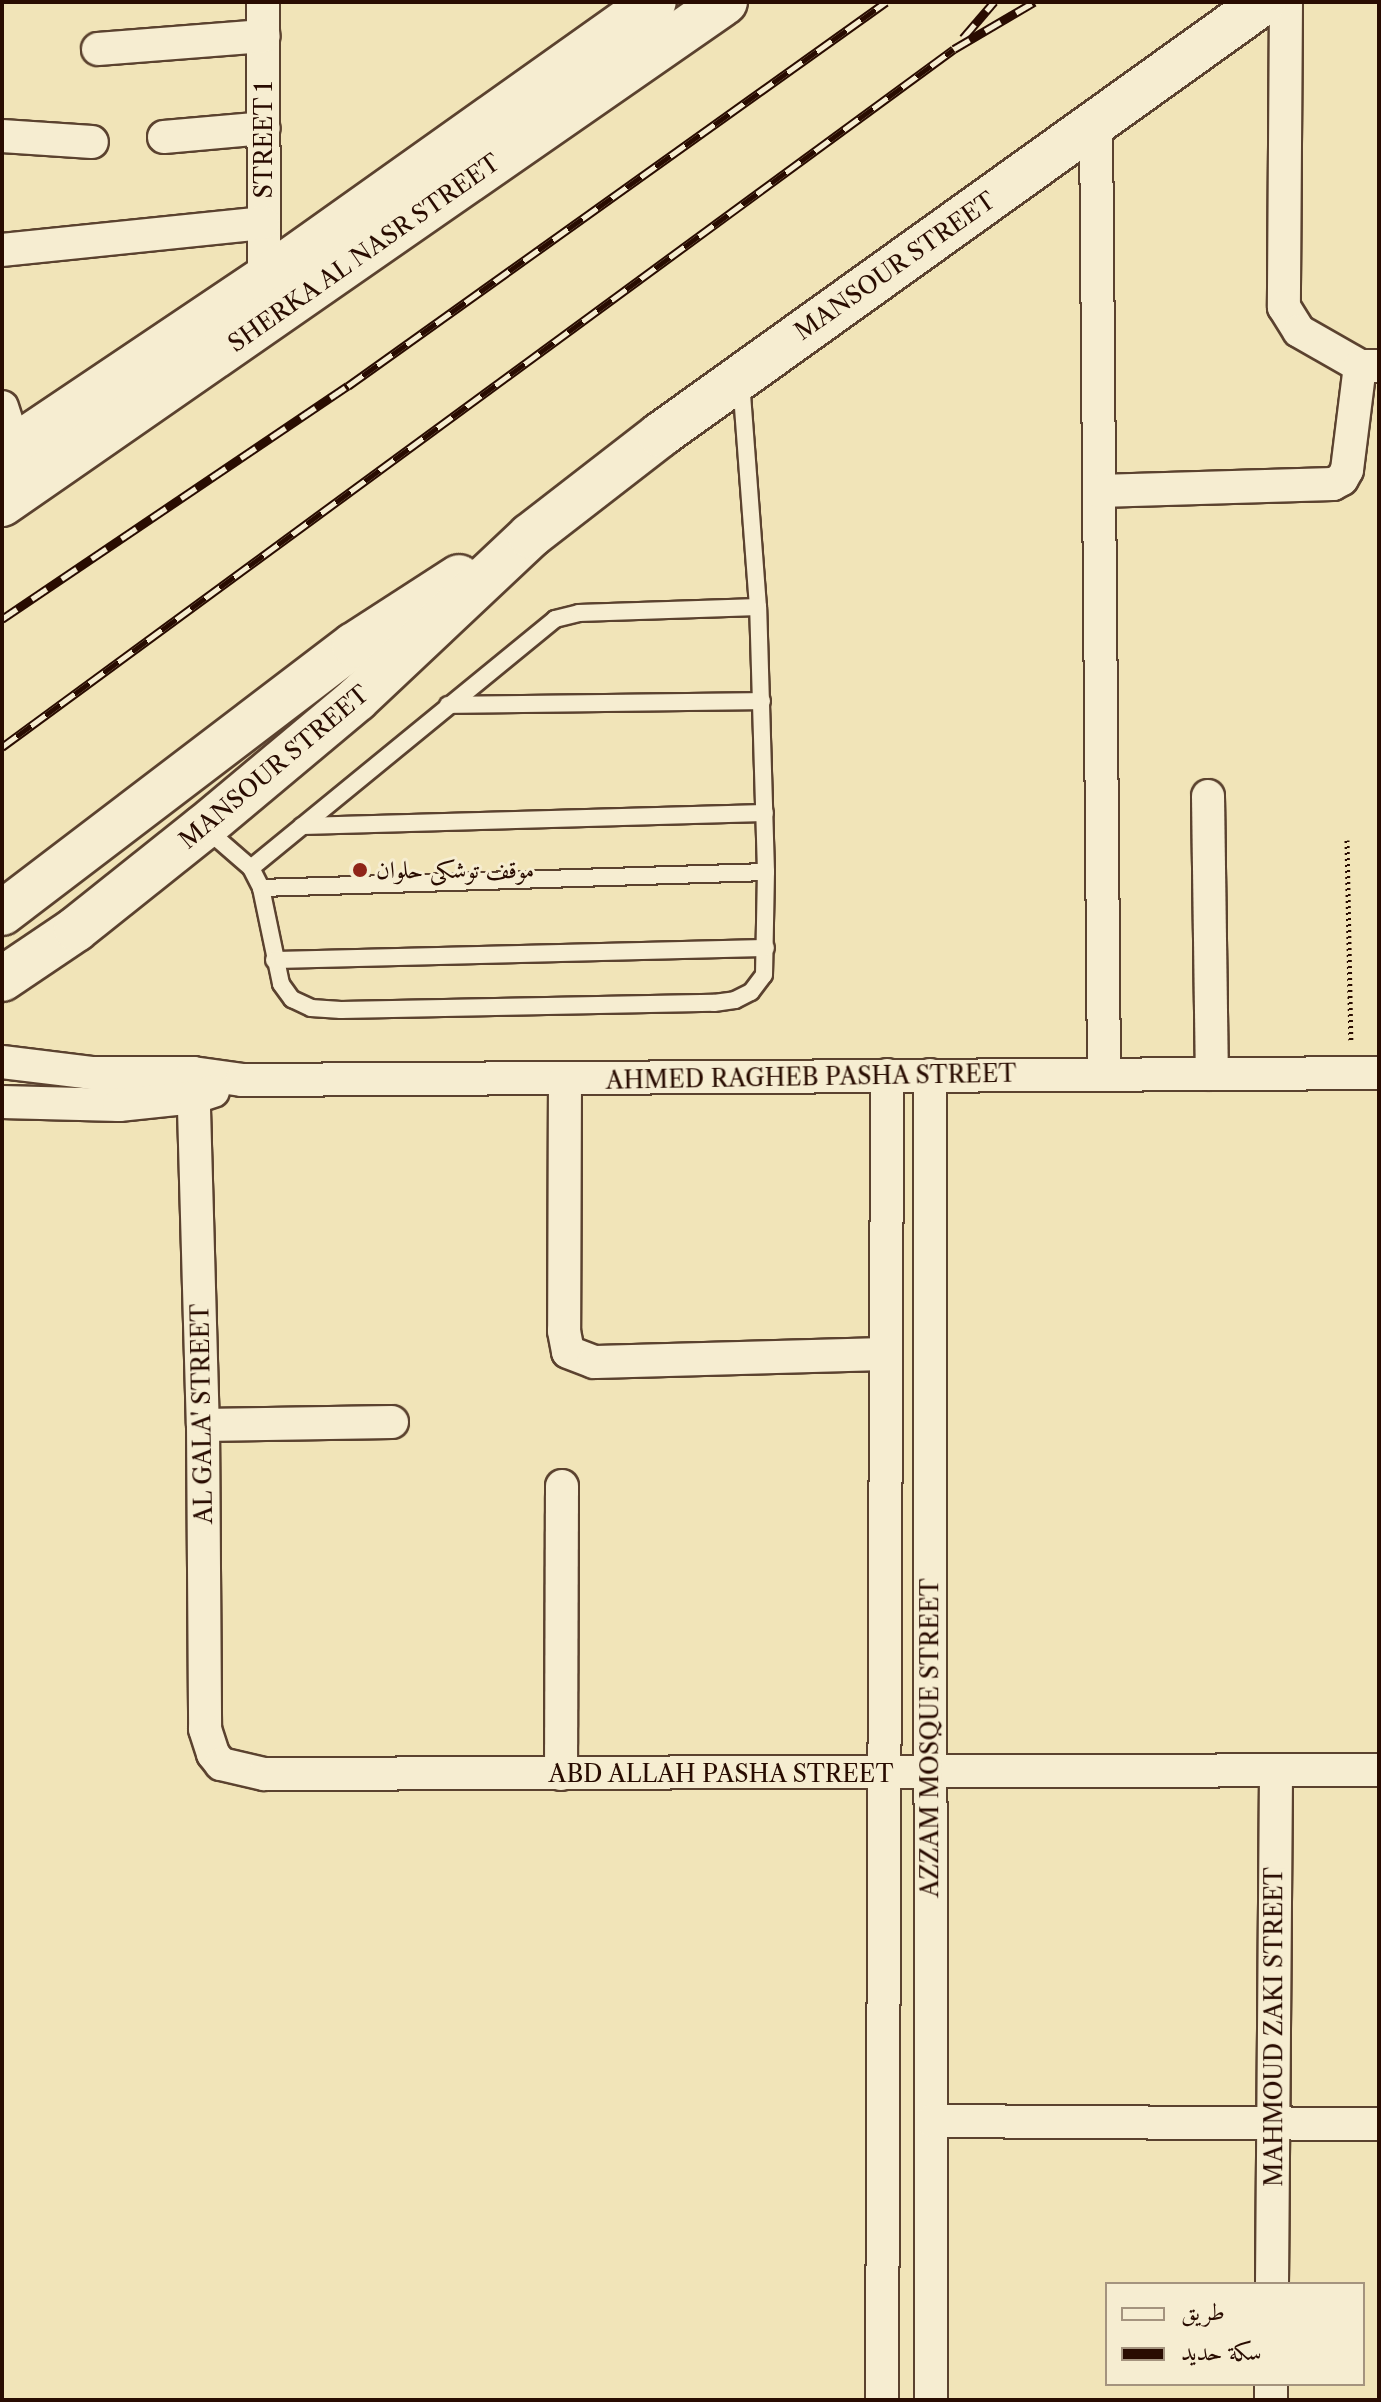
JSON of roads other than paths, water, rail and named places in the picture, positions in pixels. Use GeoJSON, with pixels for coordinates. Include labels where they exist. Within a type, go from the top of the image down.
{"type":"FeatureCollection","features":[{"type":"Feature","properties":{"kind":"street","name":"STREET 1"},"geometry":{"type":"LineString","coordinates":[[263,2],[264,279]]}},
{"type":"Feature","properties":{"kind":"street","name":"SHERKA AL NASR STREET"},"geometry":{"type":"LineString","coordinates":[[6,436],[264,279],[654,2]]}},
{"type":"Feature","properties":{"kind":"street","name":"SHERKA AL NASR STREET"},"geometry":{"type":"LineString","coordinates":[[2,504],[725,2]]}},
{"type":"Feature","properties":{"kind":"street","name":"MANSOUR STREET"},"geometry":{"type":"LineString","coordinates":[[2,979],[76,929],[357,699],[530,536],[740,376],[1264,2]]}},
{"type":"Feature","properties":{"kind":"street"},"geometry":{"type":"LineString","coordinates":[[1099,491],[1333,484],[1342,479],[1347,470],[1370,366],[1299,331],[1284,307],[1286,2]]}},
{"type":"Feature","properties":{"kind":"street"},"geometry":{"type":"LineString","coordinates":[[98,49],[263,36]]}},
{"type":"Feature","properties":{"kind":"street"},"geometry":{"type":"LineString","coordinates":[[1096,122],[1104,1074]]}},
{"type":"Feature","properties":{"kind":"street"},"geometry":{"type":"LineString","coordinates":[[164,137],[264,128]]}},
{"type":"Feature","properties":{"kind":"street"},"geometry":{"type":"LineString","coordinates":[[2,136],[92,142]]}},
{"type":"Feature","properties":{"kind":"street"},"geometry":{"type":"LineString","coordinates":[[2,250],[264,223]]}},
{"type":"Feature","properties":{"kind":"street","name":"MANSOUR STREET"},"geometry":{"type":"LineString","coordinates":[[2,913],[354,645],[441,588],[530,536]]}},
{"type":"Feature","properties":{"kind":"street"},"geometry":{"type":"LineString","coordinates":[[1208,796],[1212,1074]]}},
{"type":"Feature","properties":{"kind":"street","name":"AHMED RAGHEB PASHA STREET"},"geometry":{"type":"LineString","coordinates":[[2,1062],[194,1085]]}},
{"type":"Feature","properties":{"kind":"street","name":"AHMED RAGHEB PASHA STREET"},"geometry":{"type":"LineString","coordinates":[[2,1102],[119,1105],[194,1085],[242,1080],[1366,1073]]}},
{"type":"Feature","properties":{"kind":"street","name":"AZZAM MOSQUE STREET"},"geometry":{"type":"LineString","coordinates":[[882,2400],[887,1075]]}},
{"type":"Feature","properties":{"kind":"street","name":"AZZAM MOSQUE STREET"},"geometry":{"type":"LineString","coordinates":[[930,1075],[931,2400]]}},
{"type":"Feature","properties":{"kind":"street"},"geometry":{"type":"LineString","coordinates":[[565,1079],[564,1331],[568,1352],[594,1362],[886,1354]]}},
{"type":"Feature","properties":{"kind":"street","name":"AL GALA' STREET"},"geometry":{"type":"LineString","coordinates":[[194,1085],[203,1425],[204,1701],[205,1729],[213,1754]]}},
{"type":"Feature","properties":{"kind":"street"},"geometry":{"type":"LineString","coordinates":[[203,1425],[392,1422]]}},
{"type":"Feature","properties":{"kind":"street"},"geometry":{"type":"LineString","coordinates":[[561,1774],[562,1486]]}},
{"type":"Feature","properties":{"kind":"street","name":"ABD ALLAH PASHA STREET"},"geometry":{"type":"LineString","coordinates":[[213,1754],[221,1764],[235,1770],[264,1774],[1379,1770]]}},
{"type":"Feature","properties":{"kind":"street","name":"MAHMOUD ZAKI STREET"},"geometry":{"type":"LineString","coordinates":[[1272,2282],[1276,1771]]}},
{"type":"Feature","properties":{"kind":"street"},"geometry":{"type":"LineString","coordinates":[[932,2121],[1379,2124]]}},
{"type":"Feature","properties":{"kind":"lane"},"geometry":{"type":"LineString","coordinates":[[204,827],[251,868],[261,888],[281,984],[292,999],[311,1008],[714,1003],[735,1000],[751,992],[764,975],[765,813],[758,607],[740,376]]}},
{"type":"Feature","properties":{"kind":"lane"},"geometry":{"type":"LineString","coordinates":[[251,868],[546,624],[565,616],[758,607]]}},
{"type":"Feature","properties":{"kind":"lane"},"geometry":{"type":"LineString","coordinates":[[448,705],[762,701]]}},
{"type":"Feature","properties":{"kind":"lane"},"geometry":{"type":"LineString","coordinates":[[302,826],[765,813]]}},
{"type":"Feature","properties":{"kind":"lane"},"geometry":{"type":"LineString","coordinates":[[261,888],[766,872]]}},
{"type":"Feature","properties":{"kind":"lane"},"geometry":{"type":"LineString","coordinates":[[274,960],[766,948]]}},
{"type":"Feature","properties":{"kind":"railway"},"geometry":{"type":"LineString","coordinates":[[2,619],[348,386],[886,2]]}},
{"type":"Feature","properties":{"kind":"railway"},"geometry":{"type":"LineString","coordinates":[[963,38],[994,2]]}},
{"type":"Feature","properties":{"kind":"railway"},"geometry":{"type":"LineString","coordinates":[[2,747],[954,49],[1034,2]]}},
{"type":"Feature","properties":{"kind":"place","name":"موقف توشكى حلوان"},"geometry":{"type":"Point","coordinates":[360,870]}}]}
